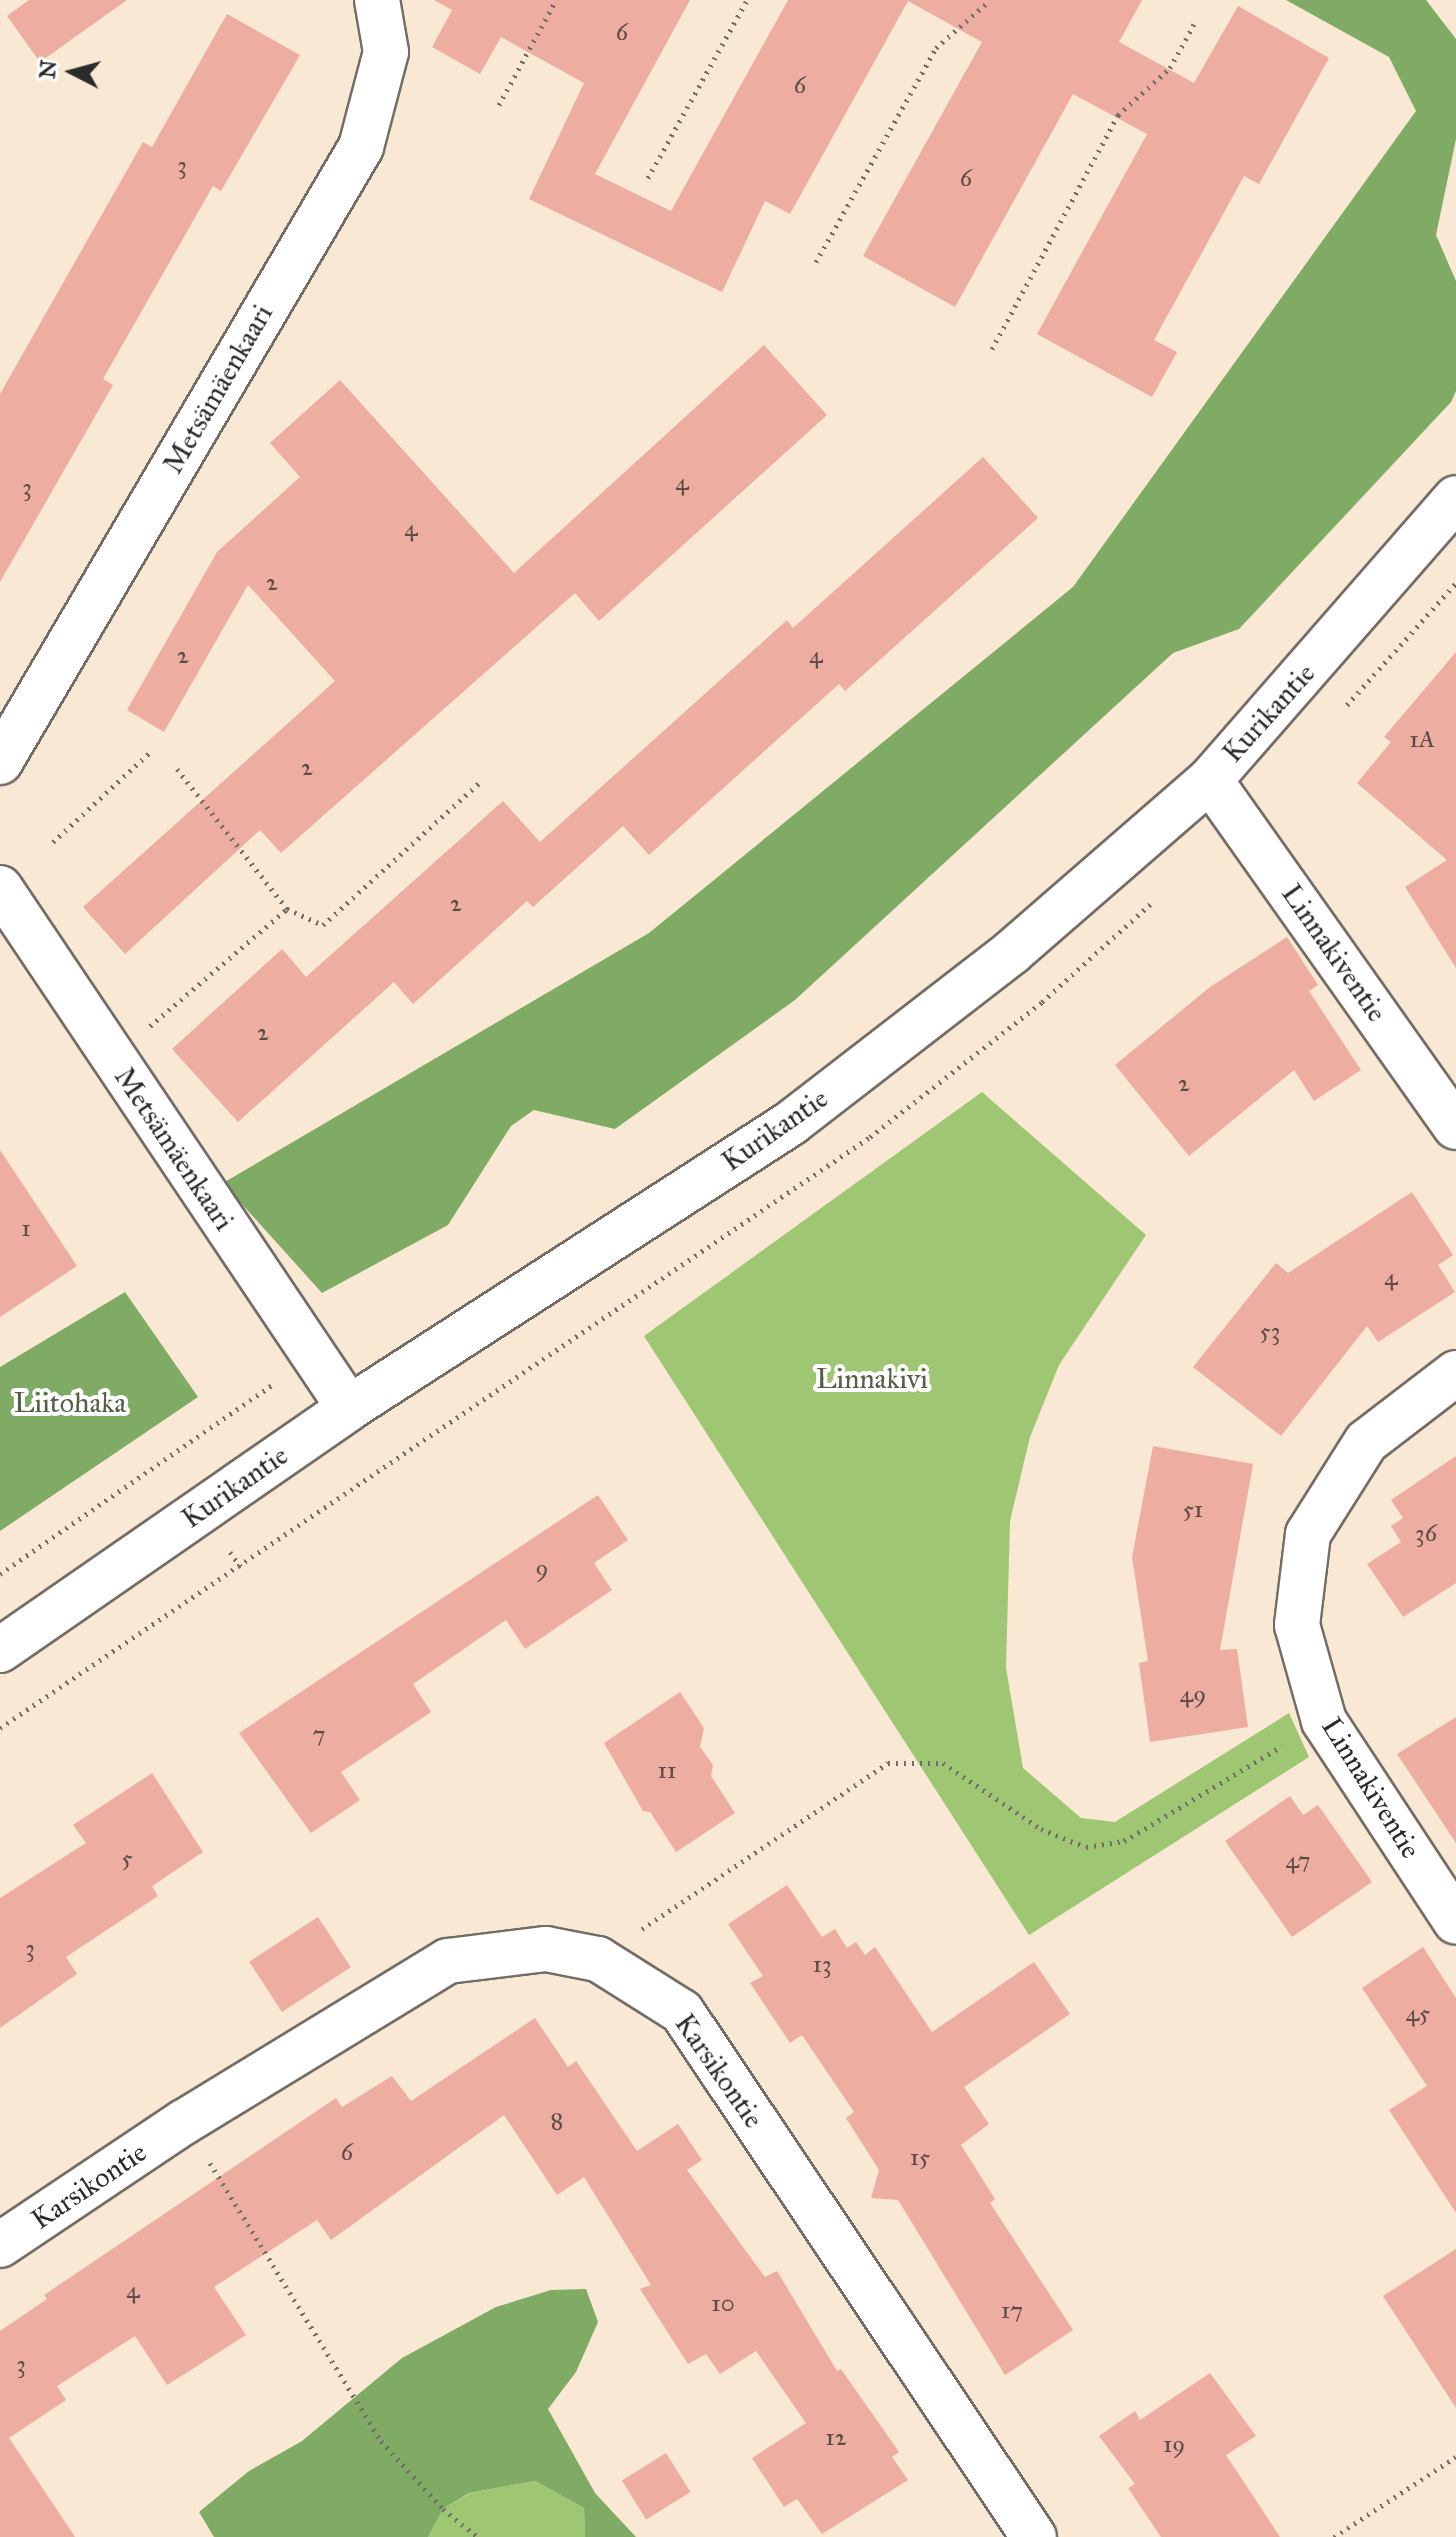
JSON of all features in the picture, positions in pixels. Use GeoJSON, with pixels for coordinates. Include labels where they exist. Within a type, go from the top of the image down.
{"type":"FeatureCollection","features":[{"type":"Feature","properties":{"kind":"street","name":"Metsämäenkaari"},"geometry":{"type":"LineString","coordinates":[[0,762],[361,147],[386,52],[377,0]]}},
{"type":"Feature","properties":{"kind":"street","name":"Kurikantie"},"geometry":{"type":"LineString","coordinates":[[0,1650],[349,1408],[791,1123],[1012,952],[1210,780],[1456,498]]}},
{"type":"Feature","properties":{"kind":"street","name":"Linnakiventie"},"geometry":{"type":"LineString","coordinates":[[1210,780],[1456,1127]]}},
{"type":"Feature","properties":{"kind":"street","name":"Metsämäenkaari"},"geometry":{"type":"LineString","coordinates":[[0,888],[349,1408]]}},
{"type":"Feature","properties":{"kind":"street","name":"Linnakiventie"},"geometry":{"type":"LineString","coordinates":[[1456,1373],[1366,1442],[1308,1534],[1297,1625],[1324,1721],[1456,1922]]}},
{"type":"Feature","properties":{"kind":"street","name":"Karsikontie"},"geometry":{"type":"LineString","coordinates":[[0,2245],[184,2122],[448,1961],[546,1949],[598,1959],[682,2012],[1034,2537]]}},
{"type":"Feature","properties":{"kind":"path"},"geometry":{"type":"LineString","coordinates":[[499,105],[556,0]]}},
{"type":"Feature","properties":{"kind":"path"},"geometry":{"type":"LineString","coordinates":[[648,178],[747,0]]}},
{"type":"Feature","properties":{"kind":"path"},"geometry":{"type":"LineString","coordinates":[[816,262],[936,48],[990,0]]}},
{"type":"Feature","properties":{"kind":"path"},"geometry":{"type":"LineString","coordinates":[[992,349],[1118,115],[1170,68],[1194,24]]}},
{"type":"Feature","properties":{"kind":"path"},"geometry":{"type":"LineString","coordinates":[[53,842],[149,753]]}},
{"type":"Feature","properties":{"kind":"path"},"geometry":{"type":"LineString","coordinates":[[177,769],[287,909],[323,925],[480,782]]}},
{"type":"Feature","properties":{"kind":"path"},"geometry":{"type":"LineString","coordinates":[[113,1057],[287,909]]}},
{"type":"Feature","properties":{"kind":"path"},"geometry":{"type":"LineString","coordinates":[[0,1574],[312,1357]]}},
{"type":"Feature","properties":{"kind":"path"},"geometry":{"type":"LineString","coordinates":[[598,1959],[888,1763],[943,1763],[1041,1829],[1086,1847],[1124,1841],[1324,1721]]}},
{"type":"Feature","properties":{"kind":"path"},"geometry":{"type":"LineString","coordinates":[[184,2122],[321,2336],[381,2441],[443,2509],[478,2537]]}},
{"type":"Feature","properties":{"kind":"path"},"geometry":{"type":"LineString","coordinates":[[1334,2537],[1456,2457]]}},
{"type":"Feature","properties":{"kind":"green space"},"geometry":{"type":"Polygon","coordinates":[[[1286,0],[1426,0],[1456,39],[1456,139],[1436,235],[1456,281],[1456,391],[1451,402],[1239,629],[1173,653],[795,1000],[615,1129],[534,1110],[511,1126],[448,1225],[322,1293],[223,1183],[649,933],[1073,587],[1416,111],[1389,57],[1286,0]]]}},
{"type":"Feature","properties":{"kind":"green space","name":"Linnakivi"},"geometry":{"type":"Polygon","coordinates":[[[982,1092],[1146,1235],[1059,1365],[1030,1437],[1010,1521],[1006,1668],[1023,1768],[1081,1818],[1115,1822],[1289,1713],[1309,1757],[1029,1935],[644,1336],[982,1092]]]}},
{"type":"Feature","properties":{"kind":"green space","name":"Liitohaka"},"geometry":{"type":"Polygon","coordinates":[[[125,1292],[198,1397],[0,1531],[0,1367],[125,1292]]]}},
{"type":"Feature","properties":{"kind":"green space"},"geometry":{"type":"Polygon","coordinates":[[[586,2289],[598,2322],[576,2372],[548,2409],[595,2493],[636,2537],[585,2537],[584,2508],[535,2481],[469,2493],[443,2509],[428,2537],[214,2537],[199,2512],[249,2471],[302,2441],[402,2358],[496,2307],[551,2290],[586,2289]]]}},
{"type":"Feature","properties":{"kind":"green space"},"geometry":{"type":"Polygon","coordinates":[[[535,2481],[584,2508],[585,2537],[428,2537],[443,2509],[470,2493],[535,2481]]]}},
{"type":"Feature","properties":{"kind":"building"},"geometry":{"type":"Polygon","coordinates":[[[29,0],[127,0],[40,62],[7,16],[29,0]]]}},
{"type":"Feature","properties":{"kind":"building"},"geometry":{"type":"Polygon","coordinates":[[[434,0],[690,0],[595,174],[671,211],[788,0],[1142,0],[1119,42],[1194,83],[1238,6],[1329,58],[1259,184],[1244,176],[1154,340],[1177,352],[1152,397],[1037,334],[1147,134],[1073,94],[955,307],[863,256],[982,42],[908,1],[790,214],[765,201],[722,292],[529,199],[584,83],[501,37],[480,74],[432,47],[452,10],[434,0]]]}},
{"type":"Feature","properties":{"kind":"building"},"geometry":{"type":"Polygon","coordinates":[[[227,14],[300,55],[221,191],[213,186],[103,379],[113,385],[0,582],[0,394],[143,142],[152,147],[227,14]]]}},
{"type":"Feature","properties":{"kind":"building"},"geometry":{"type":"Polygon","coordinates":[[[764,345],[827,415],[599,621],[575,593],[281,853],[260,830],[125,954],[83,907],[335,681],[248,585],[164,732],[127,710],[217,552],[300,477],[270,443],[340,380],[514,573],[764,345]]]}},
{"type":"Feature","properties":{"kind":"building"},"geometry":{"type":"Polygon","coordinates":[[[983,457],[1038,518],[845,691],[839,684],[649,855],[623,826],[533,907],[527,901],[413,1004],[394,982],[238,1122],[172,1049],[282,949],[306,977],[503,801],[540,842],[787,620],[793,628],[983,457]]]}},
{"type":"Feature","properties":{"kind":"building"},"geometry":{"type":"Polygon","coordinates":[[[1456,652],[1456,968],[1405,887],[1447,860],[1357,783],[1391,742],[1384,737],[1456,652]]]}},
{"type":"Feature","properties":{"kind":"building"},"geometry":{"type":"Polygon","coordinates":[[[1287,937],[1318,985],[1309,991],[1361,1070],[1314,1101],[1294,1070],[1189,1156],[1115,1065],[1210,987],[1287,937]]]}},
{"type":"Feature","properties":{"kind":"building"},"geometry":{"type":"Polygon","coordinates":[[[0,1150],[77,1266],[0,1317],[0,1150]]]}},
{"type":"Feature","properties":{"kind":"building"},"geometry":{"type":"Polygon","coordinates":[[[1412,1192],[1453,1255],[1438,1265],[1455,1292],[1378,1342],[1367,1326],[1281,1436],[1193,1367],[1276,1263],[1288,1273],[1412,1192]]]}},
{"type":"Feature","properties":{"kind":"building"},"geometry":{"type":"Polygon","coordinates":[[[1153,1446],[1253,1464],[1220,1650],[1237,1649],[1248,1727],[1150,1742],[1139,1663],[1148,1661],[1132,1557],[1153,1446]]]}},
{"type":"Feature","properties":{"kind":"building"},"geometry":{"type":"Polygon","coordinates":[[[1456,1456],[1456,1583],[1403,1617],[1367,1564],[1401,1542],[1391,1526],[1403,1518],[1391,1500],[1456,1456]]]}},
{"type":"Feature","properties":{"kind":"building"},"geometry":{"type":"Polygon","coordinates":[[[598,1495],[628,1540],[594,1563],[612,1590],[525,1649],[506,1620],[413,1684],[431,1712],[341,1772],[360,1800],[311,1833],[239,1733],[598,1495]]]}},
{"type":"Feature","properties":{"kind":"building"},"geometry":{"type":"Polygon","coordinates":[[[680,1692],[704,1728],[700,1747],[713,1765],[711,1776],[735,1813],[676,1852],[650,1812],[643,1811],[604,1743],[680,1692]]]}},
{"type":"Feature","properties":{"kind":"building"},"geometry":{"type":"Polygon","coordinates":[[[1456,1717],[1456,1843],[1397,1754],[1456,1717]]]}},
{"type":"Feature","properties":{"kind":"building"},"geometry":{"type":"Polygon","coordinates":[[[152,1773],[203,1852],[152,1886],[158,1896],[66,1957],[77,1974],[0,2028],[0,1898],[86,1843],[73,1825],[152,1773]]]}},
{"type":"Feature","properties":{"kind":"building"},"geometry":{"type":"Polygon","coordinates":[[[1290,1796],[1303,1815],[1318,1805],[1372,1882],[1292,1937],[1225,1841],[1290,1796]]]}},
{"type":"Feature","properties":{"kind":"building"},"geometry":{"type":"Polygon","coordinates":[[[787,1885],[822,1937],[835,1929],[847,1948],[856,1942],[865,1955],[875,1947],[932,2032],[1034,1962],[1070,2014],[964,2087],[989,2124],[961,2145],[995,2199],[990,2203],[1073,2330],[1005,2375],[898,2200],[871,2198],[879,2170],[846,2118],[854,2112],[802,2035],[790,2043],[750,1983],[763,1976],[728,1924],[787,1885]]]}},
{"type":"Feature","properties":{"kind":"building"},"geometry":{"type":"Polygon","coordinates":[[[318,1917],[351,1967],[282,2012],[249,1962],[318,1917]]]}},
{"type":"Feature","properties":{"kind":"building"},"geometry":{"type":"Polygon","coordinates":[[[1423,1947],[1456,1998],[1456,2213],[1389,2110],[1427,2086],[1362,1988],[1423,1947]]]}},
{"type":"Feature","properties":{"kind":"building"},"geometry":{"type":"Polygon","coordinates":[[[535,2018],[568,2067],[576,2061],[637,2151],[678,2124],[702,2160],[687,2170],[765,2277],[777,2271],[837,2371],[841,2369],[899,2452],[892,2457],[908,2480],[822,2534],[797,2499],[784,2507],[752,2458],[806,2423],[756,2351],[720,2374],[706,2354],[688,2364],[640,2289],[651,2285],[584,2177],[557,2195],[504,2115],[331,2240],[317,2220],[214,2287],[246,2335],[167,2385],[135,2336],[57,2386],[66,2400],[9,2438],[75,2537],[0,2537],[0,2331],[47,2299],[44,2295],[336,2098],[342,2107],[392,2076],[411,2101],[535,2018]]]}},
{"type":"Feature","properties":{"kind":"building"},"geometry":{"type":"Polygon","coordinates":[[[1456,2249],[1456,2408],[1383,2296],[1456,2249]]]}},
{"type":"Feature","properties":{"kind":"building"},"geometry":{"type":"Polygon","coordinates":[[[1210,2373],[1256,2436],[1226,2455],[1280,2537],[1161,2537],[1128,2488],[1135,2484],[1099,2436],[1135,2411],[1140,2420],[1210,2373]]]}},
{"type":"Feature","properties":{"kind":"building"},"geometry":{"type":"Polygon","coordinates":[[[666,2453],[690,2492],[646,2520],[622,2481],[666,2453]]]}}]}
